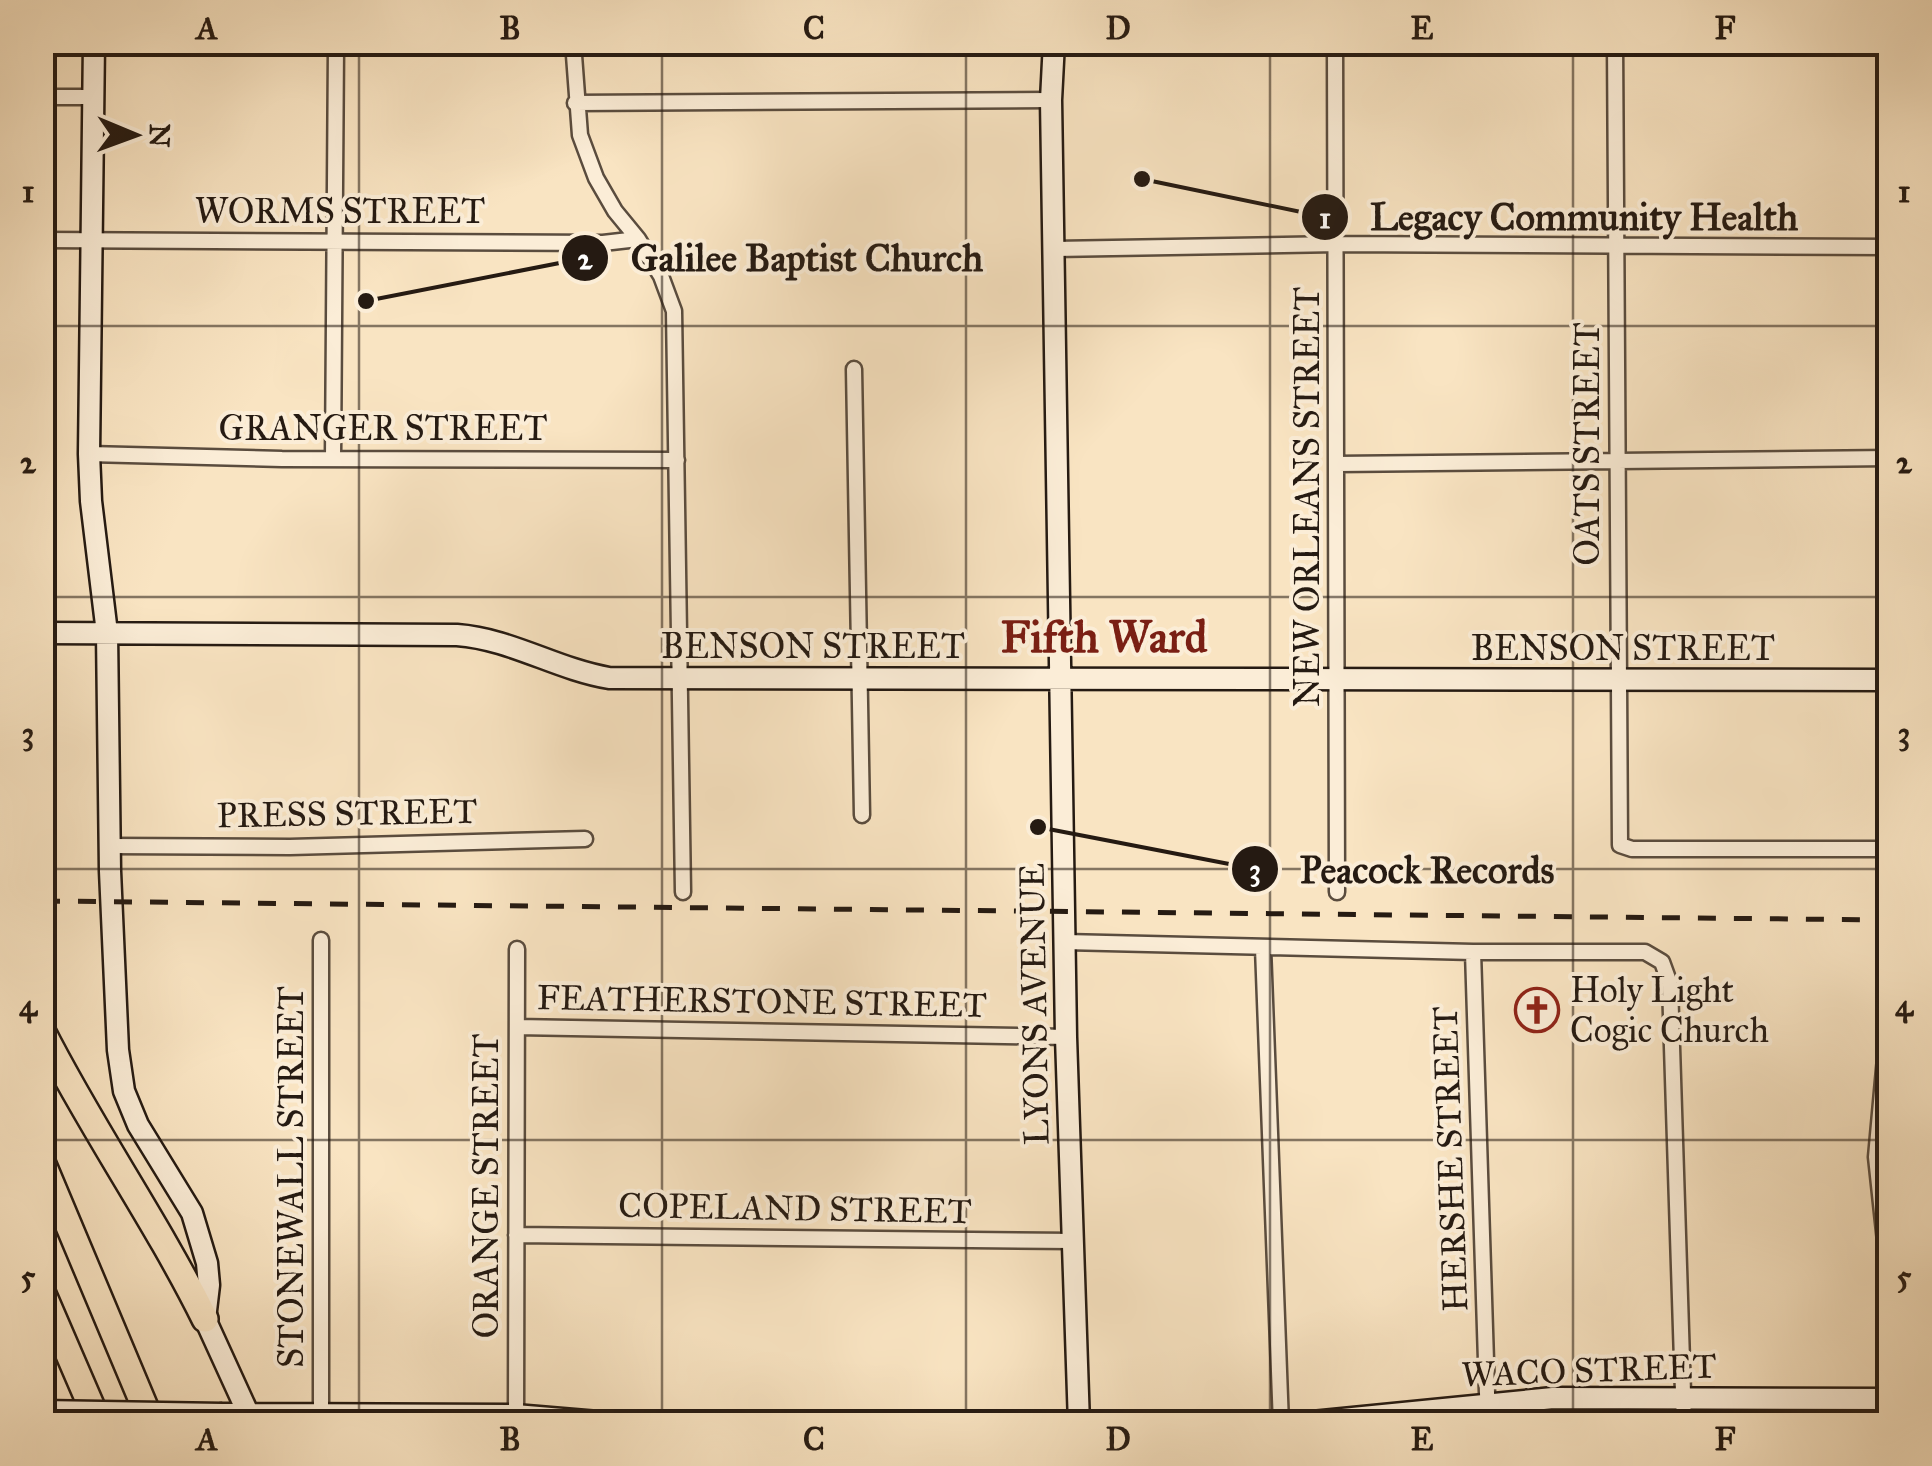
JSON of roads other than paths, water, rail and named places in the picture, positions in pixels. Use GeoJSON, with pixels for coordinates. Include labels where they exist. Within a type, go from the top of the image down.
{"type":"FeatureCollection","features":[{"type":"Feature","properties":{"kind":"highway"},"geometry":{"type":"LineString","coordinates":[[42,1031],[76,1099],[163,1238],[205,1319]]}},
{"type":"Feature","properties":{"kind":"highway"},"geometry":{"type":"LineString","coordinates":[[42,1162],[152,1424]]}},
{"type":"Feature","properties":{"kind":"highway"},"geometry":{"type":"LineString","coordinates":[[42,1292],[99,1424]]}},
{"type":"Feature","properties":{"kind":"street","name":"LYONS AVENUE"},"geometry":{"type":"LineString","coordinates":[[1054,42],[1066,1037],[1080,1424]]}},
{"type":"Feature","properties":{"kind":"street","name":"NEW ORLEANS STREET"},"geometry":{"type":"LineString","coordinates":[[1335,42],[1336,892]]}},
{"type":"Feature","properties":{"kind":"street","name":"OATS STREET"},"geometry":{"type":"LineString","coordinates":[[1615,42],[1620,845],[1632,849],[1890,848]]}},
{"type":"Feature","properties":{"kind":"street"},"geometry":{"type":"LineString","coordinates":[[251,1419],[205,1319],[207,1263],[192,1213],[138,1125],[124,1090],[118,1050],[107,633],[89,454],[94,44],[573,43],[580,135],[596,178],[661,276],[674,311],[683,892]]}},
{"type":"Feature","properties":{"kind":"street"},"geometry":{"type":"LineString","coordinates":[[333,459],[336,46]]}},
{"type":"Feature","properties":{"kind":"street"},"geometry":{"type":"LineString","coordinates":[[42,97],[94,97]]}},
{"type":"Feature","properties":{"kind":"street"},"geometry":{"type":"LineString","coordinates":[[575,103],[1052,100]]}},
{"type":"Feature","properties":{"kind":"street","name":"WORMS STREET"},"geometry":{"type":"LineString","coordinates":[[42,240],[603,243],[638,239]]}},
{"type":"Feature","properties":{"kind":"street"},"geometry":{"type":"LineString","coordinates":[[1054,248],[1337,244],[1890,247]]}},
{"type":"Feature","properties":{"kind":"street"},"geometry":{"type":"LineString","coordinates":[[854,369],[862,814]]}},
{"type":"Feature","properties":{"kind":"street","name":"GRANGER STREET"},"geometry":{"type":"LineString","coordinates":[[89,454],[677,460]]}},
{"type":"Feature","properties":{"kind":"street"},"geometry":{"type":"LineString","coordinates":[[1338,464],[1890,458]]}},
{"type":"Feature","properties":{"kind":"street","name":"BENSON STREET"},"geometry":{"type":"LineString","coordinates":[[42,634],[480,637],[609,678],[1890,680]]}},
{"type":"Feature","properties":{"kind":"street","name":"PRESS STREET"},"geometry":{"type":"LineString","coordinates":[[110,846],[290,847],[586,840]]}},
{"type":"Feature","properties":{"kind":"street","name":"STONEWALL STREET"},"geometry":{"type":"LineString","coordinates":[[321,940],[322,1415]]}},
{"type":"Feature","properties":{"kind":"street"},"geometry":{"type":"LineString","coordinates":[[1066,942],[1644,952],[1662,962],[1670,993],[1684,1424]]}},
{"type":"Feature","properties":{"kind":"street"},"geometry":{"type":"LineString","coordinates":[[1263,948],[1282,1424]]}},
{"type":"Feature","properties":{"kind":"street","name":"ORANGE STREET"},"geometry":{"type":"LineString","coordinates":[[516,1419],[517,949]]}},
{"type":"Feature","properties":{"kind":"street","name":"HERSHE STREET"},"geometry":{"type":"LineString","coordinates":[[1473,952],[1488,1413]]}},
{"type":"Feature","properties":{"kind":"street"},"geometry":{"type":"LineString","coordinates":[[1890,1003],[1886,1082],[1876,1157],[1886,1214],[1890,1288]]}},
{"type":"Feature","properties":{"kind":"street","name":"FEATHERSTONE STREET"},"geometry":{"type":"LineString","coordinates":[[517,1027],[1066,1037]]}},
{"type":"Feature","properties":{"kind":"street","name":"COPELAND STREET"},"geometry":{"type":"LineString","coordinates":[[516,1235],[1073,1241]]}},
{"type":"Feature","properties":{"kind":"street"},"geometry":{"type":"LineString","coordinates":[[1886,1424],[1890,1304]]}},
{"type":"Feature","properties":{"kind":"street","name":"WACO STREET"},"geometry":{"type":"LineString","coordinates":[[1292,1424],[1488,1413],[1553,1398],[1888,1399]]}},
{"type":"Feature","properties":{"kind":"street"},"geometry":{"type":"LineString","coordinates":[[42,1412],[622,1424]]}},
{"type":"Feature","properties":{"kind":"railway"},"geometry":{"type":"LineString","coordinates":[[42,901],[1890,920]]}},
{"type":"Feature","properties":{"kind":"place","name":"Legacy Community Health"},"geometry":{"type":"Point","coordinates":[1142,179]}},
{"type":"Feature","properties":{"kind":"place","name":"Galilee Baptist Church"},"geometry":{"type":"Point","coordinates":[366,301]}},
{"type":"Feature","properties":{"kind":"place","name":"Peacock Records"},"geometry":{"type":"Point","coordinates":[1038,827]}},
{"type":"Feature","properties":{"kind":"place","name":"Holy Light Cogic Church"},"geometry":{"type":"Point","coordinates":[1537,1010]}},
{"type":"Feature","properties":{"kind":"district","name":"Fifth Ward"},"geometry":{"type":"Point","coordinates":[1104,636]}}]}
